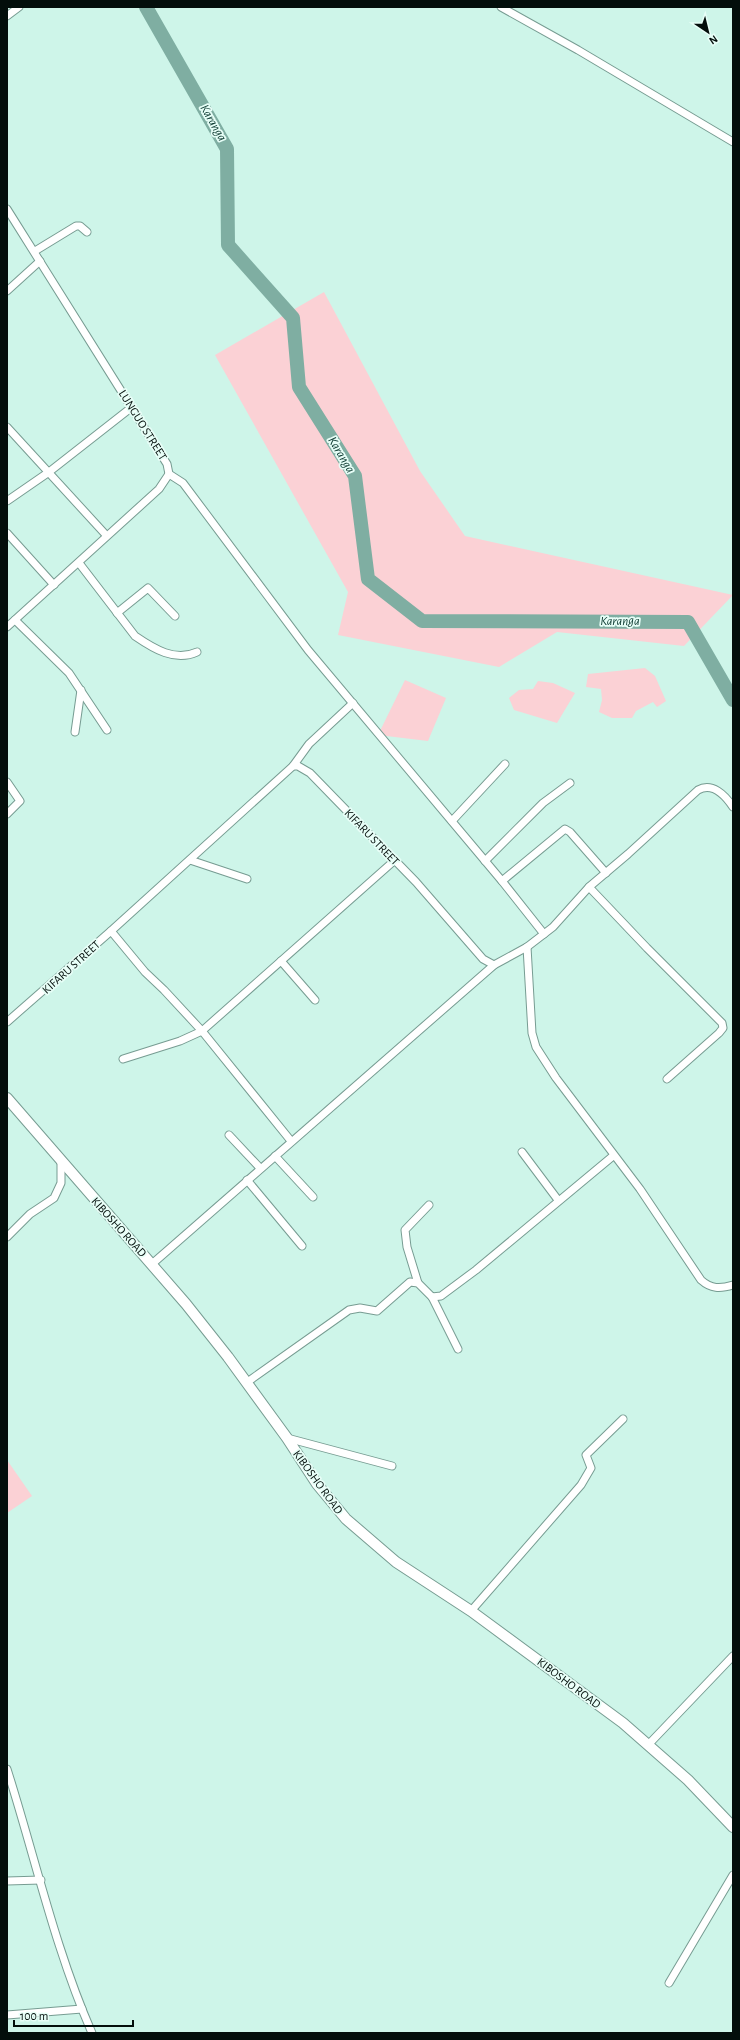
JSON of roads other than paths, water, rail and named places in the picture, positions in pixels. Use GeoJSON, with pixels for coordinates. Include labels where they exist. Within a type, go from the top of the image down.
{"type":"FeatureCollection","features":[{"type":"Feature","properties":{"kind":"main road","name":"KIBOSHO ROAD"},"geometry":{"type":"LineString","coordinates":[[7,1098],[152,1264],[214,1339],[287,1438],[328,1498],[361,1534],[396,1562],[471,1611],[559,1674],[623,1723],[688,1780],[733,1827]]}},
{"type":"Feature","properties":{"kind":"street"},"geometry":{"type":"LineString","coordinates":[[7,16],[20,7]]}},
{"type":"Feature","properties":{"kind":"street"},"geometry":{"type":"LineString","coordinates":[[501,7],[578,50],[733,142]]}},
{"type":"Feature","properties":{"kind":"street","name":"LUNGUO STREET"},"geometry":{"type":"LineString","coordinates":[[7,209],[35,251],[58,292],[167,464],[169,474],[159,489],[106,535],[79,563],[7,626]]}},
{"type":"Feature","properties":{"kind":"street"},"geometry":{"type":"LineString","coordinates":[[35,251],[76,226],[80,226],[87,232]]}},
{"type":"Feature","properties":{"kind":"street"},"geometry":{"type":"LineString","coordinates":[[7,291],[40,261]]}},
{"type":"Feature","properties":{"kind":"street"},"geometry":{"type":"LineString","coordinates":[[7,501],[49,472],[132,407]]}},
{"type":"Feature","properties":{"kind":"street"},"geometry":{"type":"LineString","coordinates":[[7,427],[106,535]]}},
{"type":"Feature","properties":{"kind":"street"},"geometry":{"type":"LineString","coordinates":[[169,474],[183,483],[308,650],[485,860],[544,934]]}},
{"type":"Feature","properties":{"kind":"street"},"geometry":{"type":"LineString","coordinates":[[7,533],[54,585]]}},
{"type":"Feature","properties":{"kind":"street"},"geometry":{"type":"LineString","coordinates":[[79,563],[135,636],[147,645],[183,657],[197,652]]}},
{"type":"Feature","properties":{"kind":"street"},"geometry":{"type":"LineString","coordinates":[[116,613],[148,588],[175,616]]}},
{"type":"Feature","properties":{"kind":"street"},"geometry":{"type":"LineString","coordinates":[[15,620],[55,659],[81,690],[107,730]]}},
{"type":"Feature","properties":{"kind":"street"},"geometry":{"type":"LineString","coordinates":[[75,732],[81,690]]}},
{"type":"Feature","properties":{"kind":"street"},"geometry":{"type":"LineString","coordinates":[[293,766],[309,744],[353,703]]}},
{"type":"Feature","properties":{"kind":"street"},"geometry":{"type":"LineString","coordinates":[[452,821],[505,764]]}},
{"type":"Feature","properties":{"kind":"street","name":"KIFARU STREET"},"geometry":{"type":"LineString","coordinates":[[7,1022],[111,931],[293,766],[298,766],[310,773],[395,860],[483,960],[494,965]]}},
{"type":"Feature","properties":{"kind":"street"},"geometry":{"type":"LineString","coordinates":[[7,782],[20,801],[7,814]]}},
{"type":"Feature","properties":{"kind":"street"},"geometry":{"type":"LineString","coordinates":[[485,860],[543,803],[570,783]]}},
{"type":"Feature","properties":{"kind":"street"},"geometry":{"type":"LineString","coordinates":[[152,1264],[494,965],[527,947],[544,934],[561,919],[589,887],[698,790],[703,787],[712,788],[721,793],[733,807]]}},
{"type":"Feature","properties":{"kind":"street"},"geometry":{"type":"LineString","coordinates":[[502,881],[565,829],[570,832],[606,873]]}},
{"type":"Feature","properties":{"kind":"street"},"geometry":{"type":"LineString","coordinates":[[190,860],[247,879]]}},
{"type":"Feature","properties":{"kind":"street"},"geometry":{"type":"LineString","coordinates":[[123,1059],[180,1041],[202,1031],[395,860]]}},
{"type":"Feature","properties":{"kind":"street"},"geometry":{"type":"LineString","coordinates":[[589,887],[722,1023],[723,1028],[719,1034],[667,1079]]}},
{"type":"Feature","properties":{"kind":"street"},"geometry":{"type":"LineString","coordinates":[[111,931],[145,972],[202,1031],[291,1141]]}},
{"type":"Feature","properties":{"kind":"street"},"geometry":{"type":"LineString","coordinates":[[527,947],[533,1041],[556,1078],[613,1156],[640,1189],[701,1280],[706,1285],[715,1288],[733,1285]]}},
{"type":"Feature","properties":{"kind":"street"},"geometry":{"type":"LineString","coordinates":[[281,961],[315,1000]]}},
{"type":"Feature","properties":{"kind":"street"},"geometry":{"type":"LineString","coordinates":[[228,1134],[260,1168]]}},
{"type":"Feature","properties":{"kind":"street"},"geometry":{"type":"LineString","coordinates":[[522,1152],[558,1200]]}},
{"type":"Feature","properties":{"kind":"street"},"geometry":{"type":"LineString","coordinates":[[274,1156],[313,1197]]}},
{"type":"Feature","properties":{"kind":"street"},"geometry":{"type":"LineString","coordinates":[[432,1297],[441,1296],[448,1291],[613,1156]]}},
{"type":"Feature","properties":{"kind":"street"},"geometry":{"type":"LineString","coordinates":[[7,1237],[30,1214],[54,1198],[61,1183],[61,1161]]}},
{"type":"Feature","properties":{"kind":"street"},"geometry":{"type":"LineString","coordinates":[[247,1180],[302,1246]]}},
{"type":"Feature","properties":{"kind":"street"},"geometry":{"type":"LineString","coordinates":[[429,1205],[405,1230],[407,1247],[418,1283],[432,1297],[458,1349]]}},
{"type":"Feature","properties":{"kind":"street"},"geometry":{"type":"LineString","coordinates":[[246,1383],[349,1310],[360,1308],[377,1311],[406,1284],[418,1283]]}},
{"type":"Feature","properties":{"kind":"street"},"geometry":{"type":"LineString","coordinates":[[471,1611],[580,1485],[591,1468],[586,1454],[623,1419]]}},
{"type":"Feature","properties":{"kind":"street"},"geometry":{"type":"LineString","coordinates":[[287,1438],[392,1466]]}},
{"type":"Feature","properties":{"kind":"street"},"geometry":{"type":"LineString","coordinates":[[648,1745],[733,1656]]}},
{"type":"Feature","properties":{"kind":"street"},"geometry":{"type":"LineString","coordinates":[[7,1769],[82,2009],[92,2033]]}},
{"type":"Feature","properties":{"kind":"street"},"geometry":{"type":"LineString","coordinates":[[669,1983],[733,1875]]}},
{"type":"Feature","properties":{"kind":"street"},"geometry":{"type":"LineString","coordinates":[[7,1881],[41,1880]]}},
{"type":"Feature","properties":{"kind":"street"},"geometry":{"type":"LineString","coordinates":[[7,2015],[82,2009]]}},
{"type":"Feature","properties":{"kind":"waterway","name":"Karanga"},"geometry":{"type":"LineString","coordinates":[[146,7],[227,149],[228,245],[293,318],[299,387],[355,476],[368,579],[422,621],[688,622],[733,700]]}}]}
